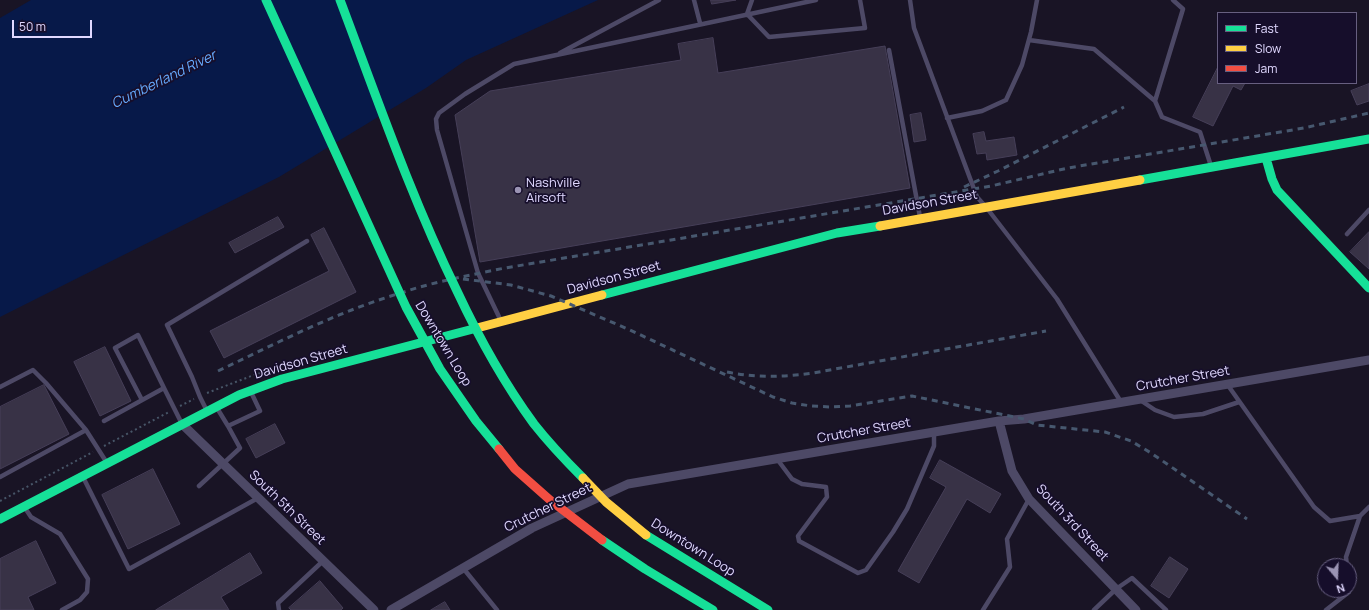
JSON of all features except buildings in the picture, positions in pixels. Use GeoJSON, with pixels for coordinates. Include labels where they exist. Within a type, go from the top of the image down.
{"type":"FeatureCollection","features":[{"type":"Feature","properties":{"kind":"main road","name":"Downtown Loop"},"geometry":{"type":"LineString","coordinates":[[266,0],[403,300],[440,369],[476,421],[515,469],[550,500],[602,540],[645,569],[713,610]]}},
{"type":"Feature","properties":{"kind":"main road","name":"Downtown Loop"},"geometry":{"type":"LineString","coordinates":[[340,0],[407,179],[440,257],[473,325],[503,379],[535,425],[565,460],[606,502],[646,535],[768,610]]}},
{"type":"Feature","properties":{"kind":"main road","name":"Davidson Street"},"geometry":{"type":"LineString","coordinates":[[0,520],[207,411],[250,390],[282,379],[837,233],[1369,139]]}},
{"type":"Feature","properties":{"kind":"main road"},"geometry":{"type":"LineString","coordinates":[[1266,158],[1277,190],[1369,288]]}},
{"type":"Feature","properties":{"kind":"street","name":"Crutcher Street"},"geometry":{"type":"LineString","coordinates":[[391,610],[532,528],[628,484],[999,421],[1024,419],[1369,360]]}},
{"type":"Feature","properties":{"kind":"street","name":"South 3rd Street"},"geometry":{"type":"LineString","coordinates":[[999,421],[1012,470],[1029,499],[1136,610]]}},
{"type":"Feature","properties":{"kind":"street","name":"South 5th Street"},"geometry":{"type":"LineString","coordinates":[[182,424],[374,610]]}},
{"type":"Feature","properties":{"kind":"lane"},"geometry":{"type":"LineString","coordinates":[[555,56],[659,0]]}},
{"type":"Feature","properties":{"kind":"lane"},"geometry":{"type":"LineString","coordinates":[[694,0],[700,23]]}},
{"type":"Feature","properties":{"kind":"lane"},"geometry":{"type":"LineString","coordinates":[[747,14],[752,0]]}},
{"type":"Feature","properties":{"kind":"lane"},"geometry":{"type":"LineString","coordinates":[[501,321],[478,273],[437,130],[436,119],[439,113],[465,94],[514,64],[700,23],[816,0]]}},
{"type":"Feature","properties":{"kind":"lane"},"geometry":{"type":"LineString","coordinates":[[747,14],[769,37],[865,28],[860,0]]}},
{"type":"Feature","properties":{"kind":"lane"},"geometry":{"type":"LineString","coordinates":[[910,0],[914,28],[977,197],[1057,299],[1121,402]]}},
{"type":"Feature","properties":{"kind":"lane"},"geometry":{"type":"LineString","coordinates":[[947,118],[982,111],[1006,100],[1022,65],[1037,0]]}},
{"type":"Feature","properties":{"kind":"lane"},"geometry":{"type":"LineString","coordinates":[[1155,101],[1182,9],[1173,0]]}},
{"type":"Feature","properties":{"kind":"lane"},"geometry":{"type":"LineString","coordinates":[[1029,40],[1094,49],[1155,101],[1162,117],[1200,132],[1211,168]]}},
{"type":"Feature","properties":{"kind":"lane"},"geometry":{"type":"LineString","coordinates":[[889,50],[920,218]]}},
{"type":"Feature","properties":{"kind":"lane"},"geometry":{"type":"LineString","coordinates":[[1346,234],[1369,210]]}},
{"type":"Feature","properties":{"kind":"lane"},"geometry":{"type":"LineString","coordinates":[[207,411],[167,325],[307,241]]}},
{"type":"Feature","properties":{"kind":"lane"},"geometry":{"type":"LineString","coordinates":[[142,400],[115,348],[138,335],[182,424]]}},
{"type":"Feature","properties":{"kind":"lane"},"geometry":{"type":"LineString","coordinates":[[0,387],[33,370],[86,430],[107,463]]}},
{"type":"Feature","properties":{"kind":"lane"},"geometry":{"type":"LineString","coordinates":[[1227,384],[1314,507],[1330,521],[1360,516]]}},
{"type":"Feature","properties":{"kind":"lane"},"geometry":{"type":"LineString","coordinates":[[104,421],[164,388]]}},
{"type":"Feature","properties":{"kind":"lane"},"geometry":{"type":"LineString","coordinates":[[228,426],[260,411],[250,390]]}},
{"type":"Feature","properties":{"kind":"lane"},"geometry":{"type":"LineString","coordinates":[[1138,399],[1155,410],[1174,417],[1203,414],[1240,402]]}},
{"type":"Feature","properties":{"kind":"lane"},"geometry":{"type":"LineString","coordinates":[[199,486],[240,448],[216,407]]}},
{"type":"Feature","properties":{"kind":"lane"},"geometry":{"type":"LineString","coordinates":[[0,477],[86,430]]}},
{"type":"Feature","properties":{"kind":"lane"},"geometry":{"type":"LineString","coordinates":[[777,459],[792,479],[802,484],[826,487],[827,497],[798,536],[798,539],[858,573],[866,570],[893,532],[907,509],[934,446],[934,432]]}},
{"type":"Feature","properties":{"kind":"lane"},"geometry":{"type":"LineString","coordinates":[[83,476],[129,569],[258,498]]}},
{"type":"Feature","properties":{"kind":"lane"},"geometry":{"type":"LineString","coordinates":[[983,610],[1010,567],[1007,539],[1029,499]]}},
{"type":"Feature","properties":{"kind":"lane"},"geometry":{"type":"LineString","coordinates":[[24,507],[31,517],[60,534],[88,579],[87,592],[80,600],[62,610]]}},
{"type":"Feature","properties":{"kind":"lane"},"geometry":{"type":"LineString","coordinates":[[1346,558],[1360,516],[1369,507]]}},
{"type":"Feature","properties":{"kind":"lane"},"geometry":{"type":"LineString","coordinates":[[279,610],[278,603],[323,561]]}},
{"type":"Feature","properties":{"kind":"lane"},"geometry":{"type":"LineString","coordinates":[[462,568],[497,610]]}},
{"type":"Feature","properties":{"kind":"lane"},"geometry":{"type":"LineString","coordinates":[[1094,610],[1116,589],[1132,578],[1166,610]]}},
{"type":"Feature","properties":{"kind":"lane"},"geometry":{"type":"LineString","coordinates":[[1326,610],[1341,598]]}},
{"type":"Feature","properties":{"kind":"water","name":"Cumberland River"},"geometry":{"type":"Polygon","coordinates":[[[31,0],[598,0],[466,60],[426,88],[279,177],[0,317],[0,18],[31,0]]]}},
{"type":"Feature","properties":{"kind":"railway"},"geometry":{"type":"LineString","coordinates":[[964,187],[1124,107]]}},
{"type":"Feature","properties":{"kind":"railway"},"geometry":{"type":"LineString","coordinates":[[218,371],[287,338],[356,308],[416,288],[454,278],[505,268],[991,186],[1068,168],[1304,128],[1369,113]]}},
{"type":"Feature","properties":{"kind":"railway"},"geometry":{"type":"LineString","coordinates":[[463,279],[511,285],[551,296],[630,330],[773,397],[792,403],[811,406],[850,406],[912,396],[1024,419],[1037,425],[1105,432],[1131,441],[1151,453],[1247,519]]}},
{"type":"Feature","properties":{"kind":"railway"},"geometry":{"type":"LineString","coordinates":[[727,372],[770,376],[813,373],[1046,331]]}},
{"type":"Feature","properties":{"kind":"traffic: fast"},"geometry":{"type":"LineString","coordinates":[[266,0],[406,307],[440,369],[476,421],[499,449]]}},
{"type":"Feature","properties":{"kind":"traffic: fast"},"geometry":{"type":"LineString","coordinates":[[340,0],[410,183],[440,256],[465,309],[492,360],[534,424],[583,478]]}},
{"type":"Feature","properties":{"kind":"traffic: fast"},"geometry":{"type":"LineString","coordinates":[[1140,180],[1369,139]]}},
{"type":"Feature","properties":{"kind":"traffic: fast"},"geometry":{"type":"LineString","coordinates":[[1266,158],[1277,190],[1369,288]]}},
{"type":"Feature","properties":{"kind":"traffic: fast"},"geometry":{"type":"LineString","coordinates":[[602,295],[837,233],[880,226]]}},
{"type":"Feature","properties":{"kind":"traffic: fast"},"geometry":{"type":"LineString","coordinates":[[0,519],[239,395],[282,379],[477,328]]}},
{"type":"Feature","properties":{"kind":"traffic: fast"},"geometry":{"type":"LineString","coordinates":[[646,535],[768,610]]}},
{"type":"Feature","properties":{"kind":"traffic: fast"},"geometry":{"type":"LineString","coordinates":[[602,540],[645,569],[713,610]]}},
{"type":"Feature","properties":{"kind":"traffic: slow"},"geometry":{"type":"LineString","coordinates":[[880,226],[1140,180]]}},
{"type":"Feature","properties":{"kind":"traffic: slow"},"geometry":{"type":"LineString","coordinates":[[477,328],[602,295]]}},
{"type":"Feature","properties":{"kind":"traffic: slow"},"geometry":{"type":"LineString","coordinates":[[583,478],[606,502],[646,535]]}},
{"type":"Feature","properties":{"kind":"traffic: jam"},"geometry":{"type":"LineString","coordinates":[[499,449],[515,469],[550,500],[602,540]]}},
{"type":"Feature","properties":{"kind":"place","name":"Nashville Airsoft"},"geometry":{"type":"Point","coordinates":[518,190]}}]}
